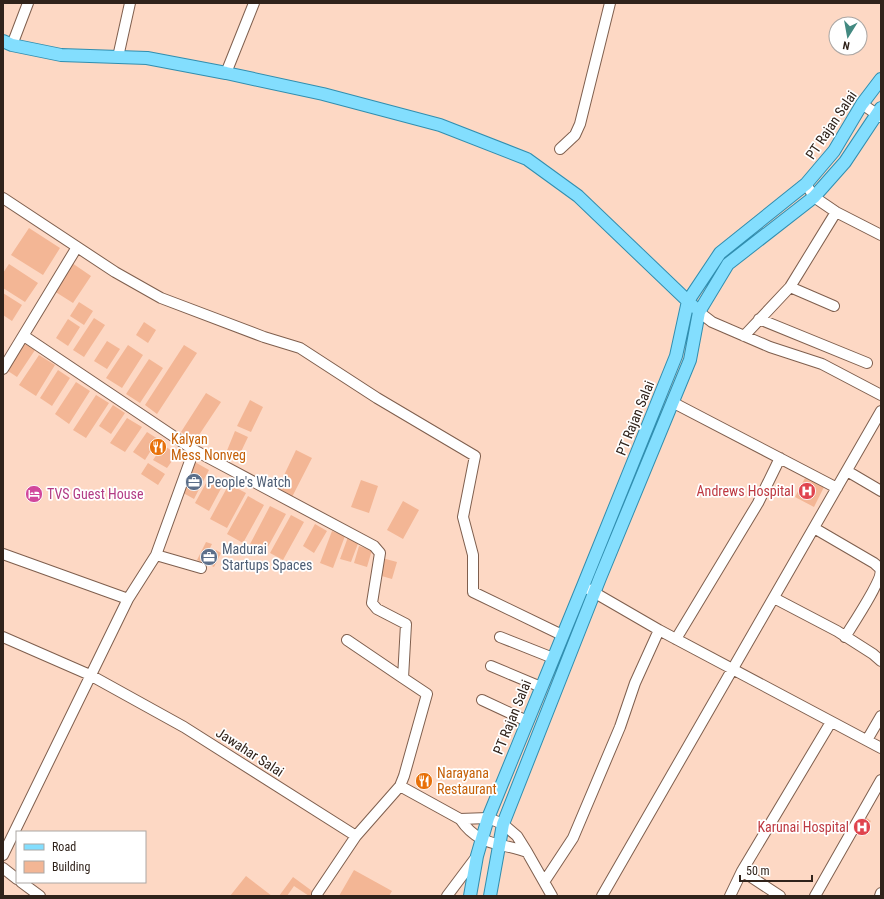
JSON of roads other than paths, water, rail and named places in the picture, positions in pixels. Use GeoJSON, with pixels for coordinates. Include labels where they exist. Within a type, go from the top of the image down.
{"type":"FeatureCollection","features":[{"type":"Feature","properties":{"kind":"main road"},"geometry":{"type":"LineString","coordinates":[[8,43],[61,55],[146,58],[226,73],[323,94],[440,125],[527,159],[578,196],[699,312]]}},
{"type":"Feature","properties":{"kind":"main road","name":"PT Rajan Salai"},"geometry":{"type":"LineString","coordinates":[[470,896],[477,856],[488,818],[676,356],[688,301],[720,253],[806,184],[834,151],[862,104],[881,79]]}},
{"type":"Feature","properties":{"kind":"main road","name":"PT Rajan Salai"},"geometry":{"type":"LineString","coordinates":[[490,896],[503,824],[594,592],[690,360],[699,312],[728,264],[814,197],[845,162],[879,113]]}},
{"type":"Feature","properties":{"kind":"main road"},"geometry":{"type":"LineString","coordinates":[[632,465],[643,473]]}},
{"type":"Feature","properties":{"kind":"street"},"geometry":{"type":"LineString","coordinates":[[8,43],[28,3]]}},
{"type":"Feature","properties":{"kind":"street"},"geometry":{"type":"LineString","coordinates":[[118,57],[130,3]]}},
{"type":"Feature","properties":{"kind":"street"},"geometry":{"type":"LineString","coordinates":[[226,73],[254,3]]}},
{"type":"Feature","properties":{"kind":"street"},"geometry":{"type":"LineString","coordinates":[[560,149],[575,135],[580,124],[610,3]]}},
{"type":"Feature","properties":{"kind":"street"},"geometry":{"type":"LineString","coordinates":[[862,104],[879,113]]}},
{"type":"Feature","properties":{"kind":"street"},"geometry":{"type":"LineString","coordinates":[[806,184],[814,197],[836,212],[881,235]]}},
{"type":"Feature","properties":{"kind":"street"},"geometry":{"type":"LineString","coordinates":[[3,198],[115,272],[161,298],[264,337],[300,348],[377,398],[475,456],[463,517],[473,555],[473,592],[562,635]]}},
{"type":"Feature","properties":{"kind":"street"},"geometry":{"type":"LineString","coordinates":[[744,336],[790,286],[836,212]]}},
{"type":"Feature","properties":{"kind":"street"},"geometry":{"type":"LineString","coordinates":[[3,369],[77,247]]}},
{"type":"Feature","properties":{"kind":"street"},"geometry":{"type":"LineString","coordinates":[[790,286],[834,306]]}},
{"type":"Feature","properties":{"kind":"street"},"geometry":{"type":"LineString","coordinates":[[699,312],[712,322],[770,347],[822,364],[881,395]]}},
{"type":"Feature","properties":{"kind":"street"},"geometry":{"type":"LineString","coordinates":[[759,320],[867,362]]}},
{"type":"Feature","properties":{"kind":"street"},"geometry":{"type":"LineString","coordinates":[[24,336],[194,450],[374,546],[380,553],[372,603],[377,609],[406,624],[403,678]]}},
{"type":"Feature","properties":{"kind":"street"},"geometry":{"type":"LineString","coordinates":[[672,402],[837,488]]}},
{"type":"Feature","properties":{"kind":"street"},"geometry":{"type":"LineString","coordinates":[[602,896],[881,412]]}},
{"type":"Feature","properties":{"kind":"street"},"geometry":{"type":"LineString","coordinates":[[3,855],[90,674],[128,599],[156,555],[194,450]]}},
{"type":"Feature","properties":{"kind":"street"},"geometry":{"type":"LineString","coordinates":[[676,639],[758,503],[780,458]]}},
{"type":"Feature","properties":{"kind":"street"},"geometry":{"type":"LineString","coordinates":[[847,470],[881,491]]}},
{"type":"Feature","properties":{"kind":"street"},"geometry":{"type":"LineString","coordinates":[[814,528],[874,563],[881,569],[881,574],[876,587],[845,637]]}},
{"type":"Feature","properties":{"kind":"street"},"geometry":{"type":"LineString","coordinates":[[3,554],[128,599]]}},
{"type":"Feature","properties":{"kind":"street"},"geometry":{"type":"LineString","coordinates":[[156,555],[201,568]]}},
{"type":"Feature","properties":{"kind":"street"},"geometry":{"type":"LineString","coordinates":[[583,586],[659,630],[881,748]]}},
{"type":"Feature","properties":{"kind":"street"},"geometry":{"type":"LineString","coordinates":[[774,598],[837,631],[873,654],[881,661]]}},
{"type":"Feature","properties":{"kind":"street"},"geometry":{"type":"LineString","coordinates":[[544,882],[573,838],[620,727],[635,683],[659,630]]}},
{"type":"Feature","properties":{"kind":"street","name":"Jawahar Salai"},"geometry":{"type":"LineString","coordinates":[[3,637],[90,674],[184,727],[356,836]]}},
{"type":"Feature","properties":{"kind":"street"},"geometry":{"type":"LineString","coordinates":[[500,637],[553,658]]}},
{"type":"Feature","properties":{"kind":"street"},"geometry":{"type":"LineString","coordinates":[[317,894],[356,836],[400,786],[427,694],[347,640]]}},
{"type":"Feature","properties":{"kind":"street"},"geometry":{"type":"LineString","coordinates":[[491,666],[541,687]]}},
{"type":"Feature","properties":{"kind":"street"},"geometry":{"type":"LineString","coordinates":[[482,700],[527,721]]}},
{"type":"Feature","properties":{"kind":"street"},"geometry":{"type":"LineString","coordinates":[[867,740],[881,716]]}},
{"type":"Feature","properties":{"kind":"street"},"geometry":{"type":"LineString","coordinates":[[730,896],[742,871],[831,722]]}},
{"type":"Feature","properties":{"kind":"street"},"geometry":{"type":"LineString","coordinates":[[815,896],[881,780]]}},
{"type":"Feature","properties":{"kind":"street"},"geometry":{"type":"LineString","coordinates":[[400,786],[460,819],[467,829],[481,839],[499,845],[511,846],[527,852]]}},
{"type":"Feature","properties":{"kind":"street"},"geometry":{"type":"LineString","coordinates":[[460,819],[488,818],[503,824],[517,836],[552,896]]}},
{"type":"Feature","properties":{"kind":"street"},"geometry":{"type":"LineString","coordinates":[[447,896],[477,856]]}},
{"type":"Feature","properties":{"kind":"street"},"geometry":{"type":"LineString","coordinates":[[3,868],[16,878]]}},
{"type":"Feature","properties":{"kind":"street"},"geometry":{"type":"LineString","coordinates":[[742,871],[780,896]]}},
{"type":"Feature","properties":{"kind":"street"},"geometry":{"type":"LineString","coordinates":[[22,883],[40,896]]}},
{"type":"Feature","properties":{"kind":"place","name":"Kalyan Mess Nonveg"},"geometry":{"type":"Point","coordinates":[158,447]}},
{"type":"Feature","properties":{"kind":"place","name":"People's Watch"},"geometry":{"type":"Point","coordinates":[194,482]}},
{"type":"Feature","properties":{"kind":"place","name":"Andrews Hospital"},"geometry":{"type":"Point","coordinates":[807,491]}},
{"type":"Feature","properties":{"kind":"place","name":"TVS Guest House"},"geometry":{"type":"Point","coordinates":[34,494]}},
{"type":"Feature","properties":{"kind":"place","name":"Madurai Startups Spaces"},"geometry":{"type":"Point","coordinates":[209,557]}},
{"type":"Feature","properties":{"kind":"place","name":"Narayana Restaurant"},"geometry":{"type":"Point","coordinates":[424,781]}},
{"type":"Feature","properties":{"kind":"place","name":"Karunai Hospital"},"geometry":{"type":"Point","coordinates":[862,827]}}]}
